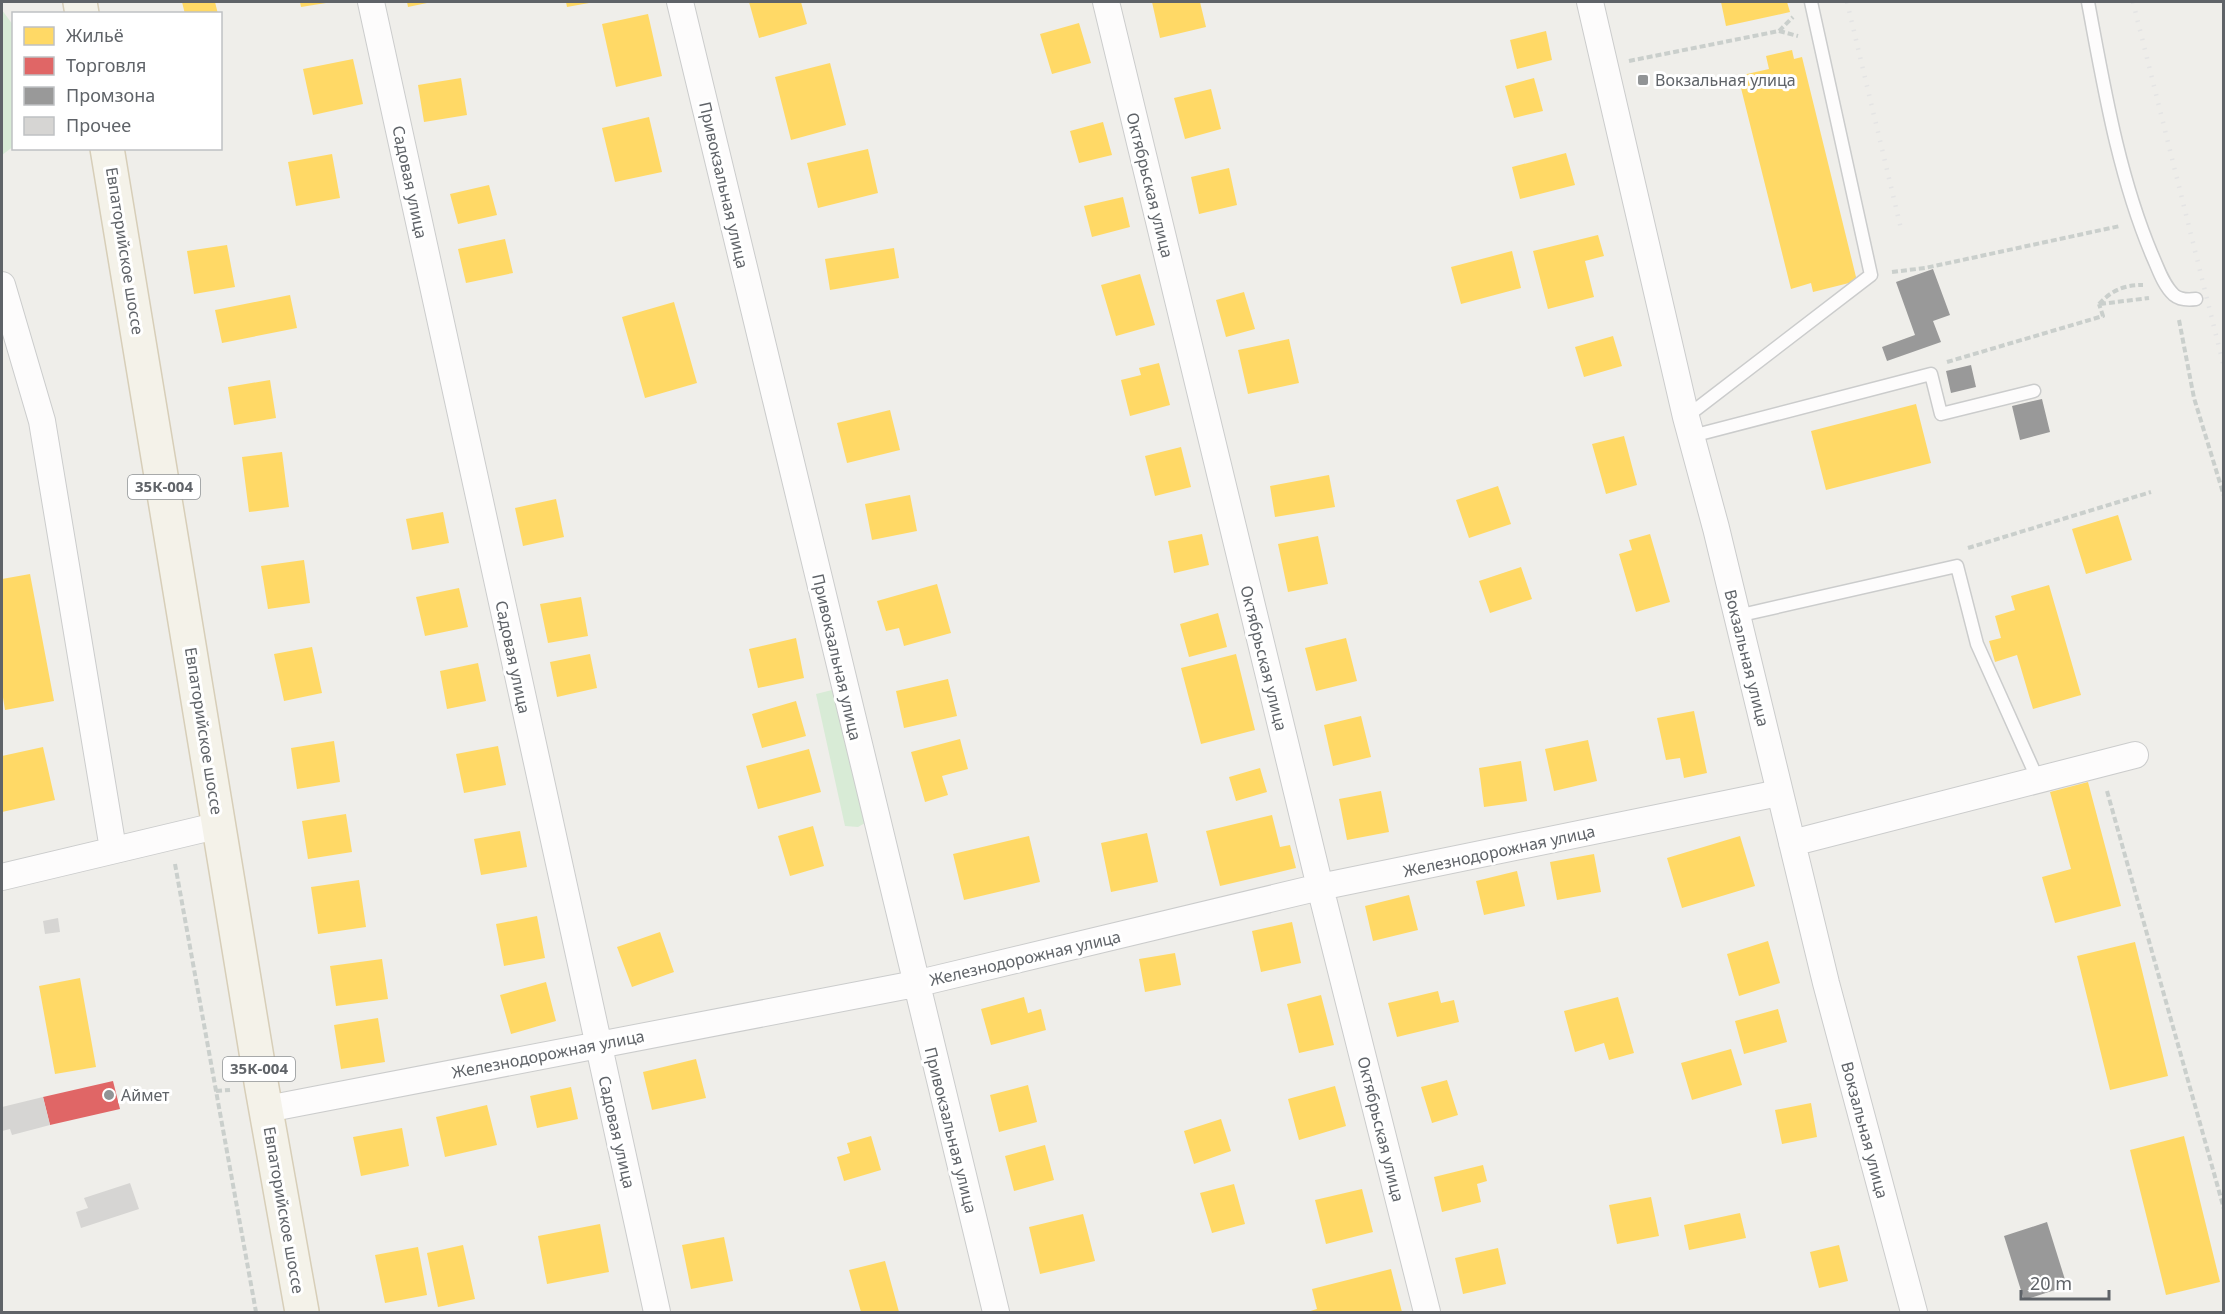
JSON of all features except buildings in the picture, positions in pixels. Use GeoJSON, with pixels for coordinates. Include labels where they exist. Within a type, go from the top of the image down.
{"type":"FeatureCollection","features":[{"type":"Feature","properties":{"kind":"main road","name":"Евпаторийское шоссе"},"geometry":{"type":"LineString","coordinates":[[107,150],[302,1312]]}},
{"type":"Feature","properties":{"kind":"street","name":"Садовая улица"},"geometry":{"type":"LineString","coordinates":[[371,2],[657,1312]]}},
{"type":"Feature","properties":{"kind":"street","name":"Привокзальная улица"},"geometry":{"type":"LineString","coordinates":[[680,2],[915,984],[996,1312]]}},
{"type":"Feature","properties":{"kind":"street","name":"Октябрьская улица"},"geometry":{"type":"LineString","coordinates":[[1106,2],[1320,887],[1427,1312]]}},
{"type":"Feature","properties":{"kind":"street","name":"Вокзальная улица"},"geometry":{"type":"LineString","coordinates":[[1590,2],[1689,427],[1779,794],[1826,983],[1914,1312]]}},
{"type":"Feature","properties":{"kind":"street"},"geometry":{"type":"LineString","coordinates":[[2,285],[42,421],[113,849]]}},
{"type":"Feature","properties":{"kind":"street"},"geometry":{"type":"LineString","coordinates":[[1792,843],[2135,755]]}},
{"type":"Feature","properties":{"kind":"street","name":"Железнодорожная улица"},"geometry":{"type":"LineString","coordinates":[[267,1110],[915,984],[1320,887],[1779,794]]}},
{"type":"Feature","properties":{"kind":"street"},"geometry":{"type":"LineString","coordinates":[[2,877],[220,825]]}},
{"type":"Feature","properties":{"kind":"lane"},"geometry":{"type":"LineString","coordinates":[[2088,2],[2103,82],[2138,222],[2162,278],[2174,295],[2187,300],[2196,299]]}},
{"type":"Feature","properties":{"kind":"lane"},"geometry":{"type":"LineString","coordinates":[[1689,427],[1870,274],[1806,5]]}},
{"type":"Feature","properties":{"kind":"lane"},"geometry":{"type":"LineString","coordinates":[[1689,427],[1931,374],[1941,414],[2034,391]]}},
{"type":"Feature","properties":{"kind":"lane"},"geometry":{"type":"LineString","coordinates":[[1737,616],[1957,566],[1977,644],[2038,780]]}},
{"type":"Feature","properties":{"kind":"path"},"geometry":{"type":"LineString","coordinates":[[1605,65],[1779,31],[1806,5]]}},
{"type":"Feature","properties":{"kind":"path"},"geometry":{"type":"LineString","coordinates":[[1870,274],[1925,268],[2138,222]]}},
{"type":"Feature","properties":{"kind":"path"},"geometry":{"type":"LineString","coordinates":[[2099,304],[2109,293],[2127,285],[2155,285],[2174,295]]}},
{"type":"Feature","properties":{"kind":"path"},"geometry":{"type":"LineString","coordinates":[[2099,304],[2174,295]]}},
{"type":"Feature","properties":{"kind":"path"},"geometry":{"type":"LineString","coordinates":[[2174,295],[2194,398],[2223,496]]}},
{"type":"Feature","properties":{"kind":"path"},"geometry":{"type":"LineString","coordinates":[[1931,374],[1940,364],[2103,316],[2099,304]]}},
{"type":"Feature","properties":{"kind":"path"},"geometry":{"type":"LineString","coordinates":[[1957,566],[1964,550],[2151,492]]}},
{"type":"Feature","properties":{"kind":"path"},"geometry":{"type":"LineString","coordinates":[[2100,764],[2223,1209]]}},
{"type":"Feature","properties":{"kind":"path"},"geometry":{"type":"LineString","coordinates":[[170,836],[256,1312]]}},
{"type":"Feature","properties":{"kind":"path"},"geometry":{"type":"LineString","coordinates":[[216,1091],[236,1090]]}},
{"type":"Feature","properties":{"kind":"green space"},"geometry":{"type":"Polygon","coordinates":[[[2,10],[12,24],[12,148],[2,155],[2,10]]]}},
{"type":"Feature","properties":{"kind":"green space"},"geometry":{"type":"Polygon","coordinates":[[[844,687],[872,819],[858,827],[845,826],[816,694],[844,687]]]}},
{"type":"Feature","properties":{"kind":"railway"},"geometry":{"type":"LineString","coordinates":[[1847,2],[1902,233]]}},
{"type":"Feature","properties":{"kind":"railway"},"geometry":{"type":"LineString","coordinates":[[2133,2],[2224,367]]}},
{"type":"Feature","properties":{"kind":"place","name":"Вокзальная улица"},"geometry":{"type":"Point","coordinates":[1643,80]}},
{"type":"Feature","properties":{"kind":"place","name":"Аймет"},"geometry":{"type":"Point","coordinates":[109,1095]}}]}
